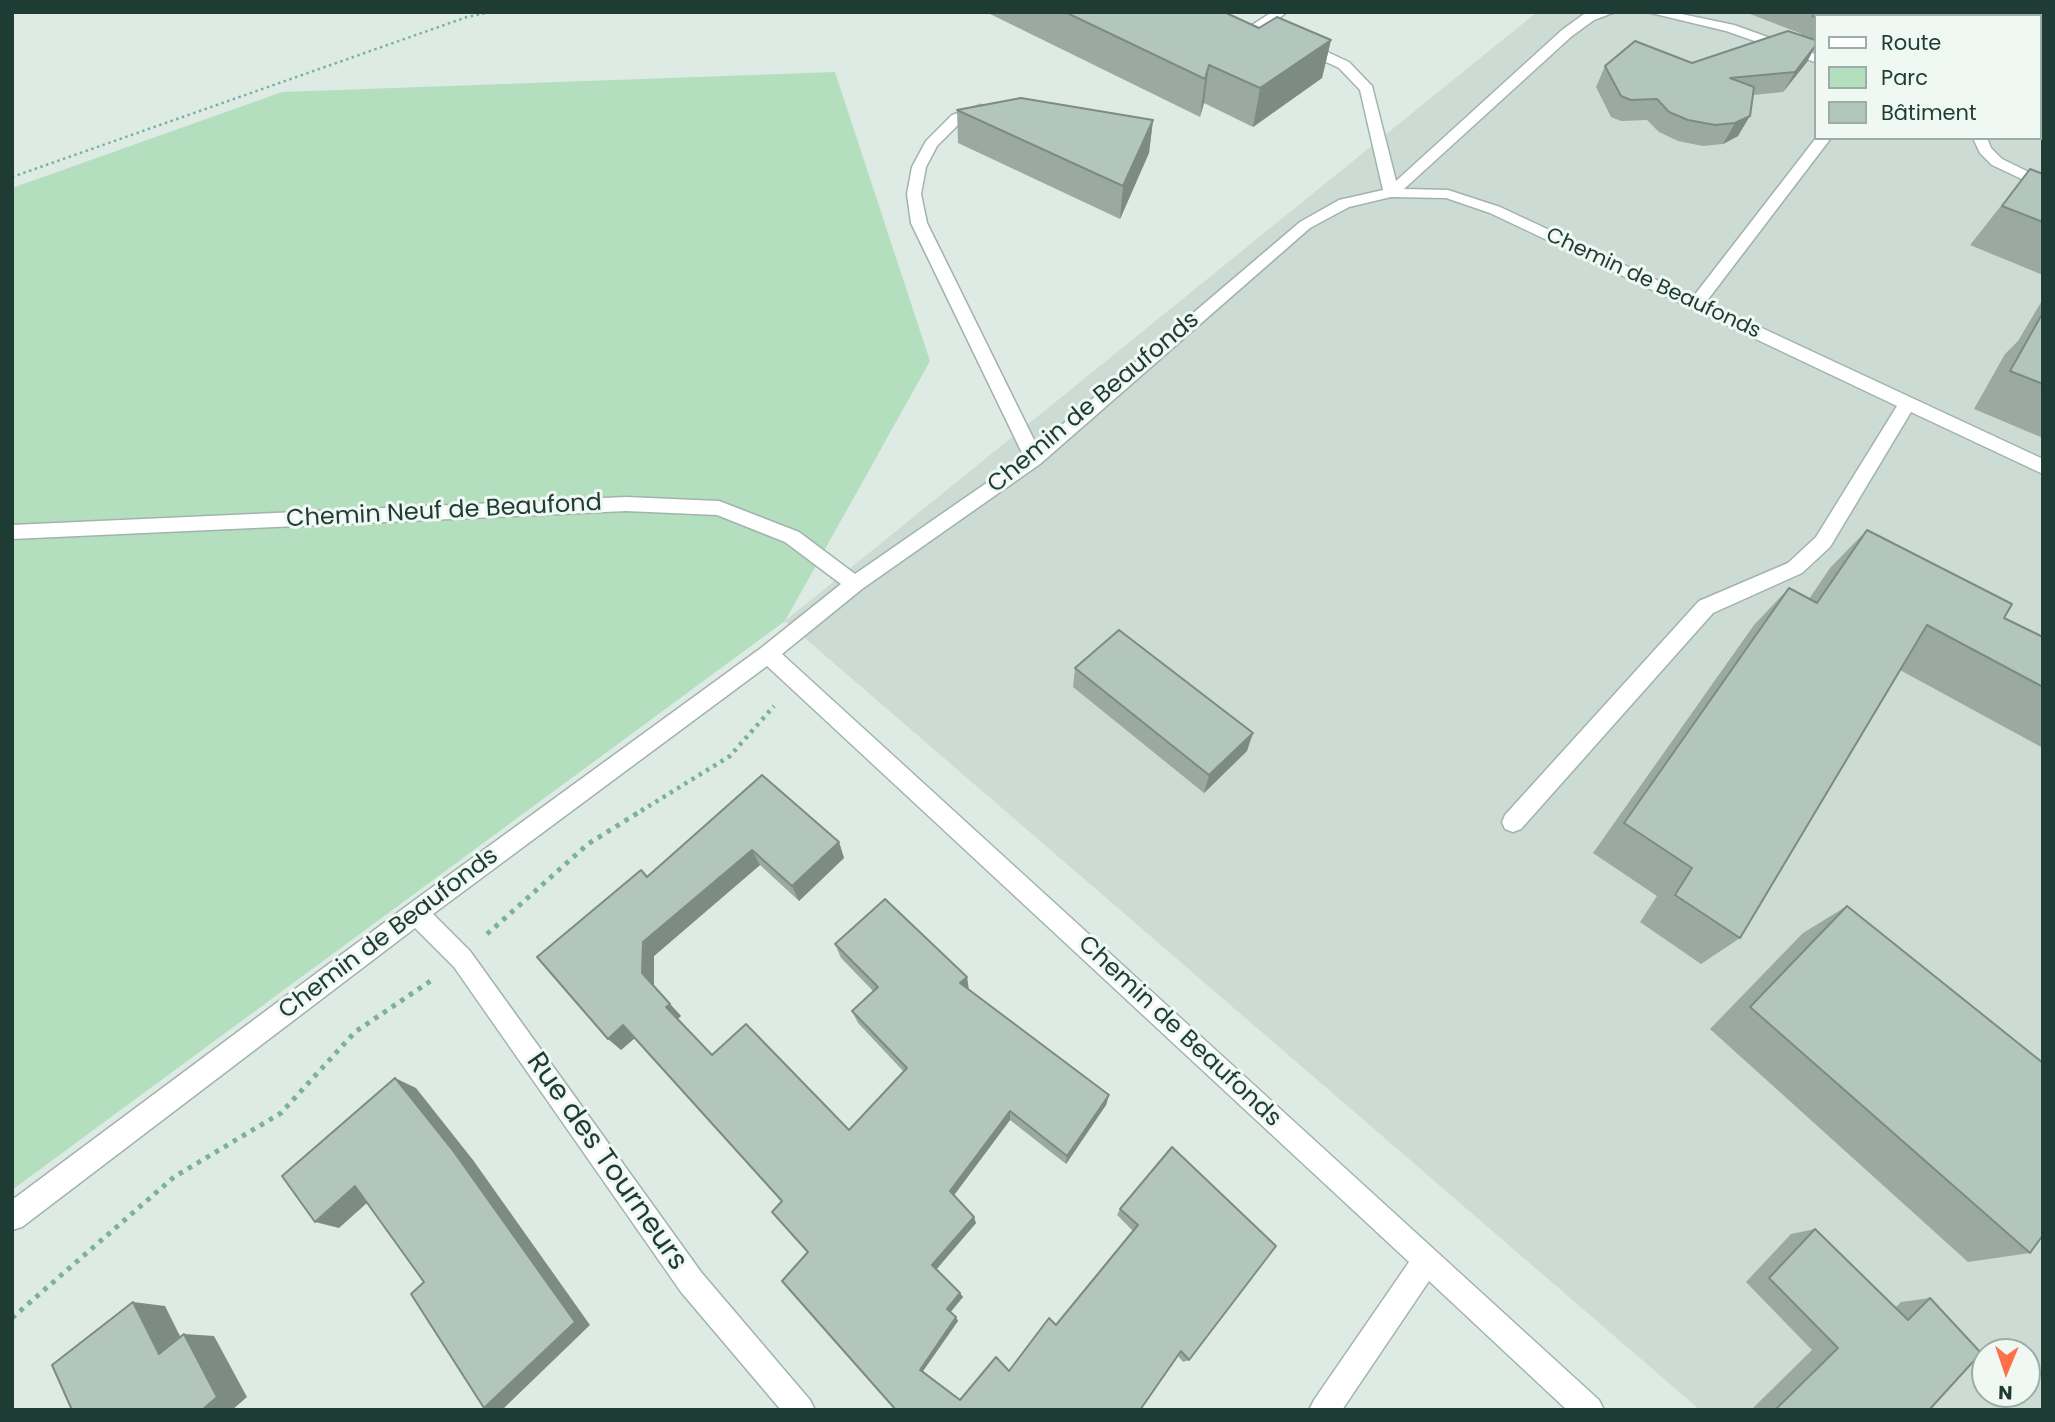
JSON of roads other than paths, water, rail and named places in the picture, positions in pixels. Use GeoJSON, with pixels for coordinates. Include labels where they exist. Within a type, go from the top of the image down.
{"type":"FeatureCollection","features":[{"type":"Feature","properties":{"kind":"street"},"geometry":{"type":"LineString","coordinates":[[1257,27],[1282,12]]}},
{"type":"Feature","properties":{"kind":"street"},"geometry":{"type":"LineString","coordinates":[[1292,41],[1345,65],[1367,89],[1391,193],[1567,33],[1589,17],[1609,12]]}},
{"type":"Feature","properties":{"kind":"street"},"geometry":{"type":"LineString","coordinates":[[1653,12],[1729,28],[1814,58]]}},
{"type":"Feature","properties":{"kind":"street"},"geometry":{"type":"LineString","coordinates":[[992,106],[957,118],[931,144],[919,167],[914,194],[919,223],[1034,458]]}},
{"type":"Feature","properties":{"kind":"street"},"geometry":{"type":"LineString","coordinates":[[1696,304],[1823,140]]}},
{"type":"Feature","properties":{"kind":"street"},"geometry":{"type":"LineString","coordinates":[[1981,140],[1985,150],[1997,162],[2043,185]]}},
{"type":"Feature","properties":{"kind":"street","name":"Chemin de Beaufonds"},"geometry":{"type":"LineString","coordinates":[[12,1217],[416,913],[768,654],[855,584],[1034,458],[1305,225],[1344,203],[1391,193],[1448,194],[1495,209],[2043,467]]}},
{"type":"Feature","properties":{"kind":"street"},"geometry":{"type":"LineString","coordinates":[[1513,822],[1706,607],[1795,568],[1823,542],[1908,403]]}},
{"type":"Feature","properties":{"kind":"street","name":"Chemin Neuf de Beaufond"},"geometry":{"type":"LineString","coordinates":[[12,532],[625,504],[719,508],[792,537],[855,584]]}},
{"type":"Feature","properties":{"kind":"street","name":"Chemin de Beaufonds"},"geometry":{"type":"LineString","coordinates":[[768,654],[1589,1410]]}},
{"type":"Feature","properties":{"kind":"street","name":"Rue des Tourneurs"},"geometry":{"type":"LineString","coordinates":[[416,913],[462,959],[691,1282],[800,1410]]}},
{"type":"Feature","properties":{"kind":"street"},"geometry":{"type":"LineString","coordinates":[[1324,1410],[1427,1260]]}}]}
